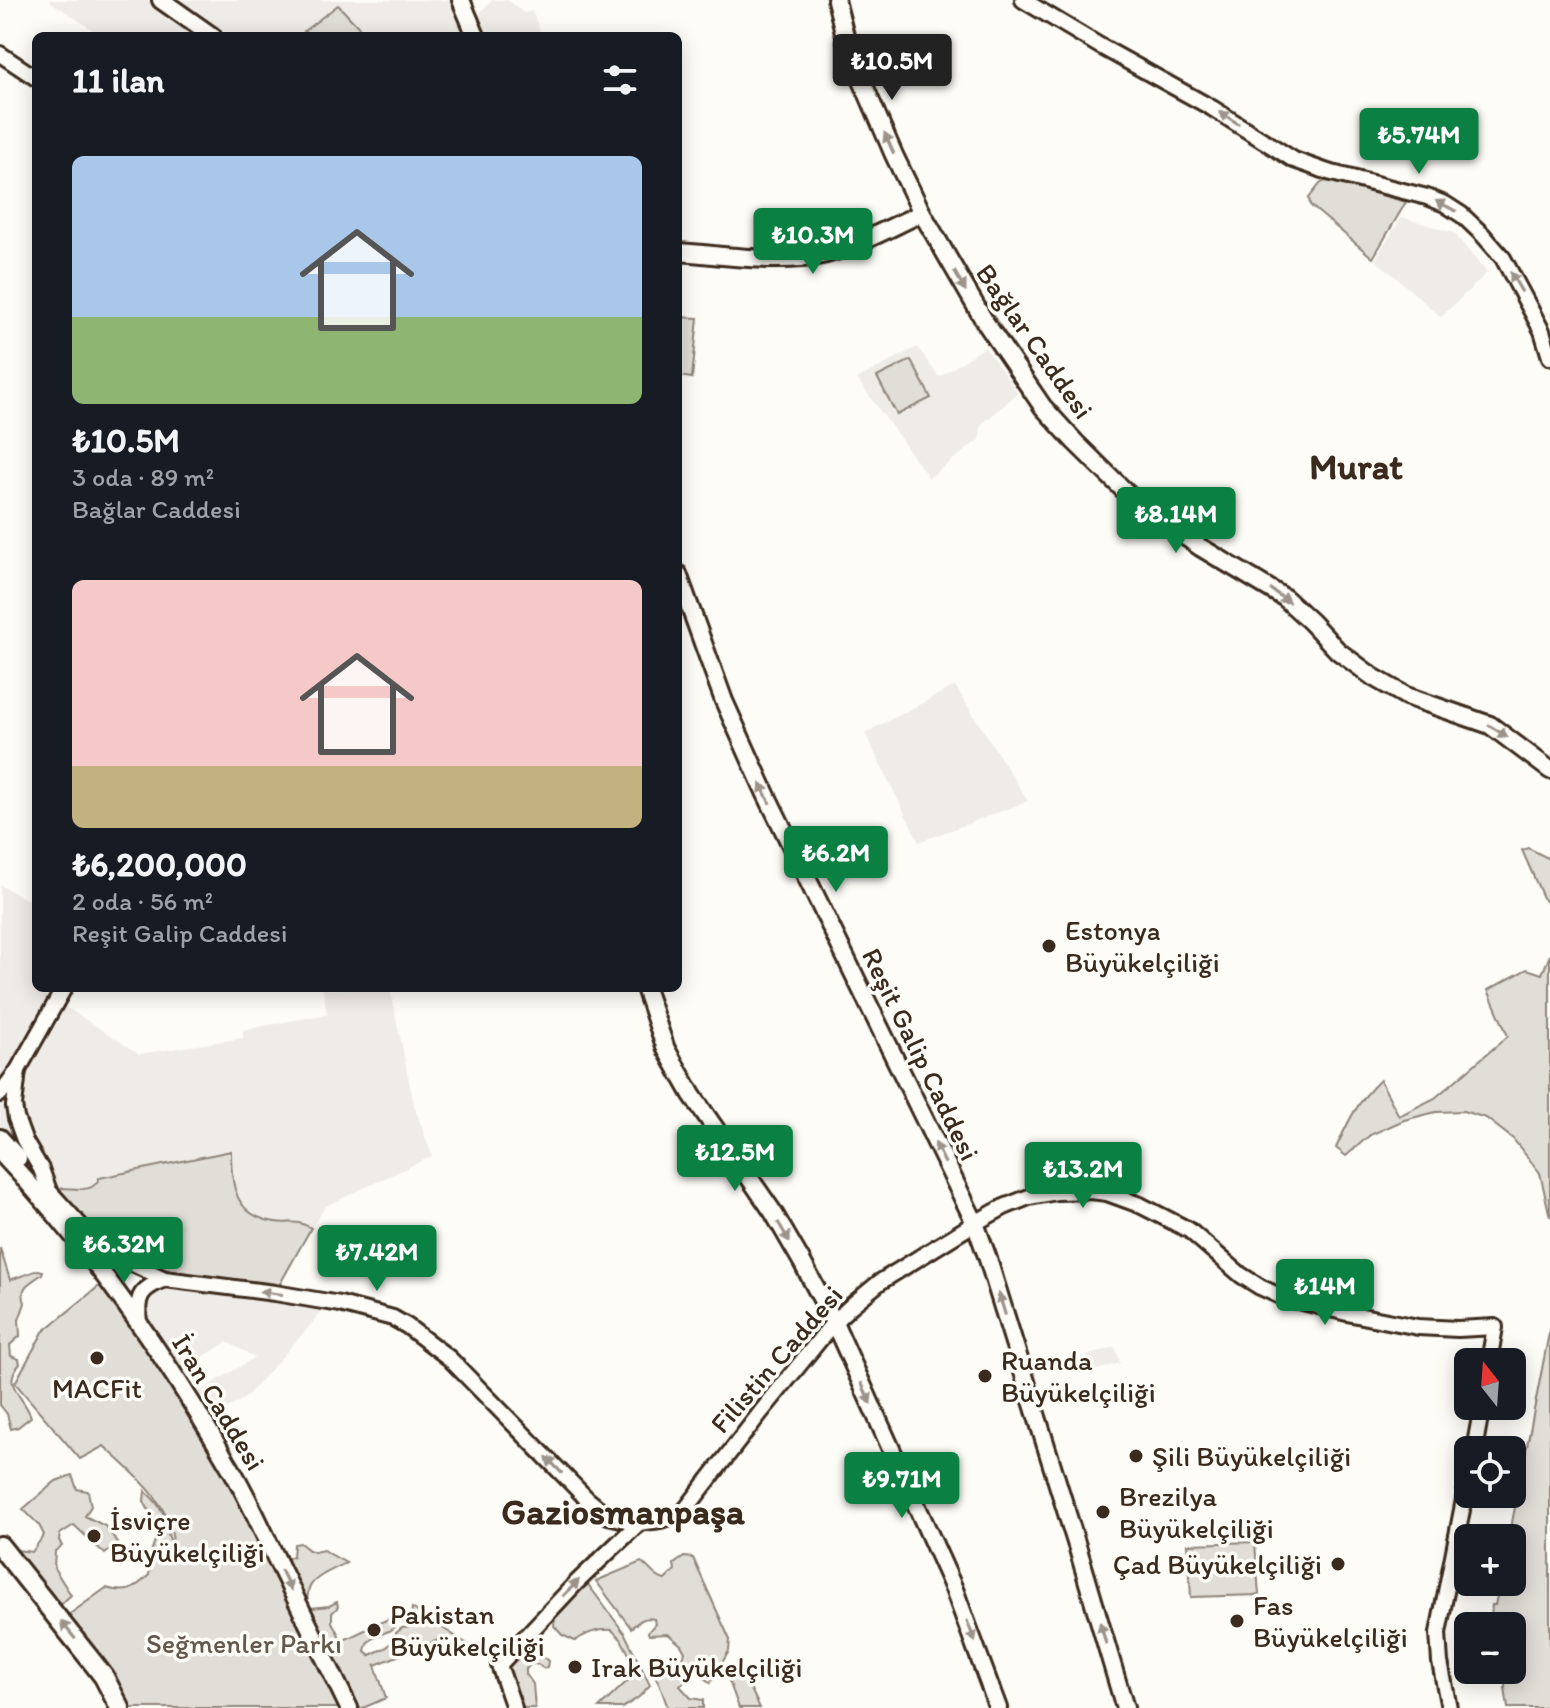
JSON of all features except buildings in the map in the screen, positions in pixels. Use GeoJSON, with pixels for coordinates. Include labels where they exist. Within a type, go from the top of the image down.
{"type":"FeatureCollection","features":[{"type":"Feature","properties":{"kind":"main road"},"geometry":{"type":"LineString","coordinates":[[161,0],[206,32]]}},
{"type":"Feature","properties":{"kind":"main road"},"geometry":{"type":"LineString","coordinates":[[461,0],[474,32]]}},
{"type":"Feature","properties":{"kind":"main road","name":"Bağlar Caddesi"},"geometry":{"type":"LineString","coordinates":[[836,0],[848,48],[922,213],[985,322],[1043,407],[1075,442],[1137,503],[1285,598],[1338,651],[1373,677],[1406,696],[1490,725],[1550,770]]}},
{"type":"Feature","properties":{"kind":"main road"},"geometry":{"type":"LineString","coordinates":[[682,252],[800,258],[825,254],[922,213]]}},
{"type":"Feature","properties":{"kind":"main road","name":"Reşit Galip Caddesi"},"geometry":{"type":"LineString","coordinates":[[682,585],[724,701],[766,794],[975,1223],[1125,1708]]}},
{"type":"Feature","properties":{"kind":"main road"},"geometry":{"type":"LineString","coordinates":[[646,992],[666,1049],[692,1095],[773,1212],[834,1322],[954,1589],[998,1708]]}},
{"type":"Feature","properties":{"kind":"main road"},"geometry":{"type":"LineString","coordinates":[[0,1138],[49,1191]]}},
{"type":"Feature","properties":{"kind":"main road","name":"İran Caddesi"},"geometry":{"type":"LineString","coordinates":[[0,1152],[81,1247],[139,1323],[189,1398],[235,1475],[349,1708]]}},
{"type":"Feature","properties":{"kind":"main road"},"geometry":{"type":"LineString","coordinates":[[0,1546],[99,1670],[120,1708]]}},
{"type":"Feature","properties":{"kind":"street"},"geometry":{"type":"LineString","coordinates":[[1023,0],[1212,108],[1294,160],[1328,172],[1427,197],[1462,215],[1503,258],[1537,320],[1550,357]]}},
{"type":"Feature","properties":{"kind":"street"},"geometry":{"type":"LineString","coordinates":[[0,54],[32,75]]}},
{"type":"Feature","properties":{"kind":"street"},"geometry":{"type":"LineString","coordinates":[[0,1094],[18,1070],[62,992]]}},
{"type":"Feature","properties":{"kind":"street"},"geometry":{"type":"LineString","coordinates":[[18,1070],[14,1106],[16,1118],[49,1191],[88,1234],[110,1252],[165,1279],[340,1304],[393,1318],[449,1358],[599,1510],[639,1523]]}},
{"type":"Feature","properties":{"kind":"street","name":"Filistin Caddesi"},"geometry":{"type":"LineString","coordinates":[[639,1523],[682,1514],[834,1322],[880,1282],[975,1223],[1029,1197],[1056,1192],[1107,1193],[1140,1205],[1189,1230],[1241,1275],[1282,1297],[1418,1327],[1495,1327],[1491,1348]]}},
{"type":"Feature","properties":{"kind":"street"},"geometry":{"type":"LineString","coordinates":[[139,1323],[137,1309],[141,1294],[165,1279]]}},
{"type":"Feature","properties":{"kind":"street"},"geometry":{"type":"LineString","coordinates":[[1449,1708],[1438,1633],[1462,1508]]}},
{"type":"Feature","properties":{"kind":"street"},"geometry":{"type":"LineString","coordinates":[[514,1708],[499,1665],[576,1583],[639,1523]]}},
{"type":"Feature","properties":{"kind":"shaded area"},"geometry":{"type":"Polygon","coordinates":[[[48,0],[461,0],[471,23],[492,0],[507,0],[524,13],[532,11],[540,32],[96,32],[48,0]]]}},
{"type":"Feature","properties":{"kind":"shaded area"},"geometry":{"type":"Polygon","coordinates":[[[1402,217],[1454,233],[1487,273],[1441,317],[1375,259],[1402,217]]]}},
{"type":"Feature","properties":{"kind":"shaded area"},"geometry":{"type":"Polygon","coordinates":[[[917,347],[939,377],[985,347],[1018,393],[981,425],[980,439],[929,478],[857,379],[917,347]]]}},
{"type":"Feature","properties":{"kind":"shaded area"},"geometry":{"type":"Polygon","coordinates":[[[955,686],[1028,801],[919,842],[865,733],[955,686]]]}},
{"type":"Feature","properties":{"kind":"shaded area"},"geometry":{"type":"Polygon","coordinates":[[[0,885],[27,900],[32,892],[32,992],[62,992],[58,1002],[139,1054],[243,1038],[243,1030],[327,1014],[323,992],[391,992],[414,1105],[432,1156],[326,1206],[311,1228],[297,1221],[270,1222],[250,1212],[234,1191],[231,1151],[100,1178],[93,1188],[62,1188],[54,1196],[0,1152],[0,885]]]}},
{"type":"Feature","properties":{"kind":"shaded area"},"geometry":{"type":"Polygon","coordinates":[[[156,1283],[331,1302],[245,1398],[204,1422],[189,1398],[255,1357],[227,1342],[174,1375],[137,1309],[156,1283]]]}},
{"type":"Feature","properties":{"kind":"shaded area"},"geometry":{"type":"Polygon","coordinates":[[[1115,1347],[1120,1363],[1091,1372],[1086,1356],[1115,1347]]]}},
{"type":"Feature","properties":{"kind":"green space"},"geometry":{"type":"Polygon","coordinates":[[[338,5],[363,32],[305,32],[338,5]]]}},
{"type":"Feature","properties":{"kind":"green space"},"geometry":{"type":"Polygon","coordinates":[[[1325,181],[1406,202],[1373,258],[1310,205],[1309,198],[1325,181]]]}},
{"type":"Feature","properties":{"kind":"green space"},"geometry":{"type":"Polygon","coordinates":[[[682,317],[698,318],[692,378],[682,377],[682,317]]]}},
{"type":"Feature","properties":{"kind":"green space"},"geometry":{"type":"Polygon","coordinates":[[[911,360],[931,398],[897,415],[877,377],[911,360]]]}},
{"type":"Feature","properties":{"kind":"green space"},"geometry":{"type":"Polygon","coordinates":[[[1528,848],[1550,859],[1550,904],[1544,900],[1522,850],[1528,848]]]}},
{"type":"Feature","properties":{"kind":"green space"},"geometry":{"type":"Polygon","coordinates":[[[1550,955],[1550,1217],[1540,1173],[1513,1139],[1486,1118],[1463,1111],[1436,1112],[1404,1120],[1370,1135],[1346,1156],[1336,1148],[1354,1112],[1380,1080],[1399,1116],[1435,1098],[1508,1036],[1488,990],[1527,969],[1542,974],[1550,955]]]}},
{"type":"Feature","properties":{"kind":"green space"},"geometry":{"type":"Polygon","coordinates":[[[231,1151],[234,1186],[243,1206],[261,1219],[296,1222],[311,1228],[275,1293],[165,1279],[128,1262],[54,1196],[62,1188],[89,1188],[99,1178],[231,1151]]]}},
{"type":"Feature","properties":{"kind":"green space"},"geometry":{"type":"Polygon","coordinates":[[[0,1248],[10,1280],[43,1271],[23,1292],[25,1303],[19,1320],[20,1336],[10,1345],[11,1356],[19,1359],[20,1364],[14,1371],[13,1384],[31,1417],[11,1429],[7,1414],[0,1405],[0,1248]]]}},
{"type":"Feature","properties":{"kind":"green space","name":"Seğmenler Parkı"},"geometry":{"type":"Polygon","coordinates":[[[104,1282],[224,1464],[341,1708],[128,1708],[110,1672],[67,1616],[106,1588],[120,1591],[130,1589],[149,1575],[157,1535],[144,1501],[145,1491],[162,1511],[173,1543],[165,1514],[138,1478],[104,1446],[80,1459],[15,1383],[43,1332],[104,1282]]]}},
{"type":"Feature","properties":{"kind":"green space"},"geometry":{"type":"Polygon","coordinates":[[[1550,1328],[1550,1708],[1508,1708],[1505,1684],[1526,1684],[1526,1612],[1491,1612],[1497,1596],[1526,1596],[1526,1524],[1512,1524],[1515,1508],[1526,1508],[1526,1451],[1550,1328]]]}},
{"type":"Feature","properties":{"kind":"green space"},"geometry":{"type":"Polygon","coordinates":[[[72,1475],[77,1489],[88,1491],[91,1506],[85,1516],[105,1526],[118,1543],[105,1554],[74,1525],[60,1534],[62,1546],[55,1551],[54,1568],[71,1595],[59,1606],[17,1550],[32,1552],[44,1535],[23,1509],[56,1481],[72,1475]]]}},
{"type":"Feature","properties":{"kind":"green space"},"geometry":{"type":"Polygon","coordinates":[[[1255,1542],[1259,1595],[1191,1597],[1188,1544],[1255,1542]]]}},
{"type":"Feature","properties":{"kind":"green space"},"geometry":{"type":"Polygon","coordinates":[[[300,1543],[309,1550],[323,1550],[346,1563],[322,1575],[311,1586],[307,1601],[309,1627],[284,1560],[293,1556],[294,1544],[300,1543]]]}},
{"type":"Feature","properties":{"kind":"green space"},"geometry":{"type":"Polygon","coordinates":[[[684,1557],[693,1558],[730,1640],[729,1651],[710,1683],[696,1670],[680,1686],[691,1698],[703,1700],[703,1708],[668,1708],[649,1665],[683,1658],[685,1652],[668,1634],[649,1635],[655,1624],[654,1619],[644,1619],[631,1628],[596,1581],[641,1562],[665,1580],[675,1570],[674,1564],[684,1557]]]}},
{"type":"Feature","properties":{"kind":"green space"},"geometry":{"type":"Polygon","coordinates":[[[587,1583],[625,1634],[650,1685],[622,1708],[599,1708],[638,1671],[621,1639],[612,1630],[607,1630],[592,1632],[575,1641],[562,1635],[554,1626],[555,1618],[587,1583]]]}},
{"type":"Feature","properties":{"kind":"green space"},"geometry":{"type":"Polygon","coordinates":[[[337,1602],[332,1622],[342,1641],[394,1618],[396,1623],[392,1630],[367,1643],[365,1651],[370,1655],[387,1647],[402,1628],[410,1627],[412,1608],[472,1647],[473,1651],[467,1657],[455,1659],[443,1638],[375,1665],[386,1698],[359,1708],[313,1619],[312,1608],[337,1602]]]}},
{"type":"Feature","properties":{"kind":"green space"},"geometry":{"type":"Polygon","coordinates":[[[527,1647],[548,1661],[547,1667],[531,1664],[526,1669],[533,1684],[535,1708],[523,1708],[508,1667],[527,1647]]]}},
{"type":"Feature","properties":{"kind":"green space"},"geometry":{"type":"Polygon","coordinates":[[[738,1663],[760,1708],[739,1708],[728,1678],[738,1663]]]}},
{"type":"Feature","properties":{"kind":"place","name":"Estonya Büyükelçiliği"},"geometry":{"type":"Point","coordinates":[1049,946]}},
{"type":"Feature","properties":{"kind":"place","name":"MACFit"},"geometry":{"type":"Point","coordinates":[97,1358]}},
{"type":"Feature","properties":{"kind":"place","name":"Ruanda Büyükelçiliği"},"geometry":{"type":"Point","coordinates":[985,1376]}},
{"type":"Feature","properties":{"kind":"place","name":"Şili Büyükelçiliği"},"geometry":{"type":"Point","coordinates":[1136,1456]}},
{"type":"Feature","properties":{"kind":"place","name":"Brezilya Büyükelçiliği"},"geometry":{"type":"Point","coordinates":[1103,1512]}},
{"type":"Feature","properties":{"kind":"place","name":"İsviçre Büyükelçiliği"},"geometry":{"type":"Point","coordinates":[94,1536]}},
{"type":"Feature","properties":{"kind":"place","name":"Çad Büyükelçiliği"},"geometry":{"type":"Point","coordinates":[1338,1564]}},
{"type":"Feature","properties":{"kind":"place","name":"Fas Büyükelçiliği"},"geometry":{"type":"Point","coordinates":[1237,1621]}},
{"type":"Feature","properties":{"kind":"place","name":"Pakistan Büyükelçiliği"},"geometry":{"type":"Point","coordinates":[374,1630]}},
{"type":"Feature","properties":{"kind":"place","name":"Irak Büyükelçiliği"},"geometry":{"type":"Point","coordinates":[575,1667]}},
{"type":"Feature","properties":{"kind":"district","name":"Murat"},"geometry":{"type":"Point","coordinates":[1356,466]}},
{"type":"Feature","properties":{"kind":"district","name":"Gaziosmanpaşa"},"geometry":{"type":"Point","coordinates":[623,1511]}}]}
